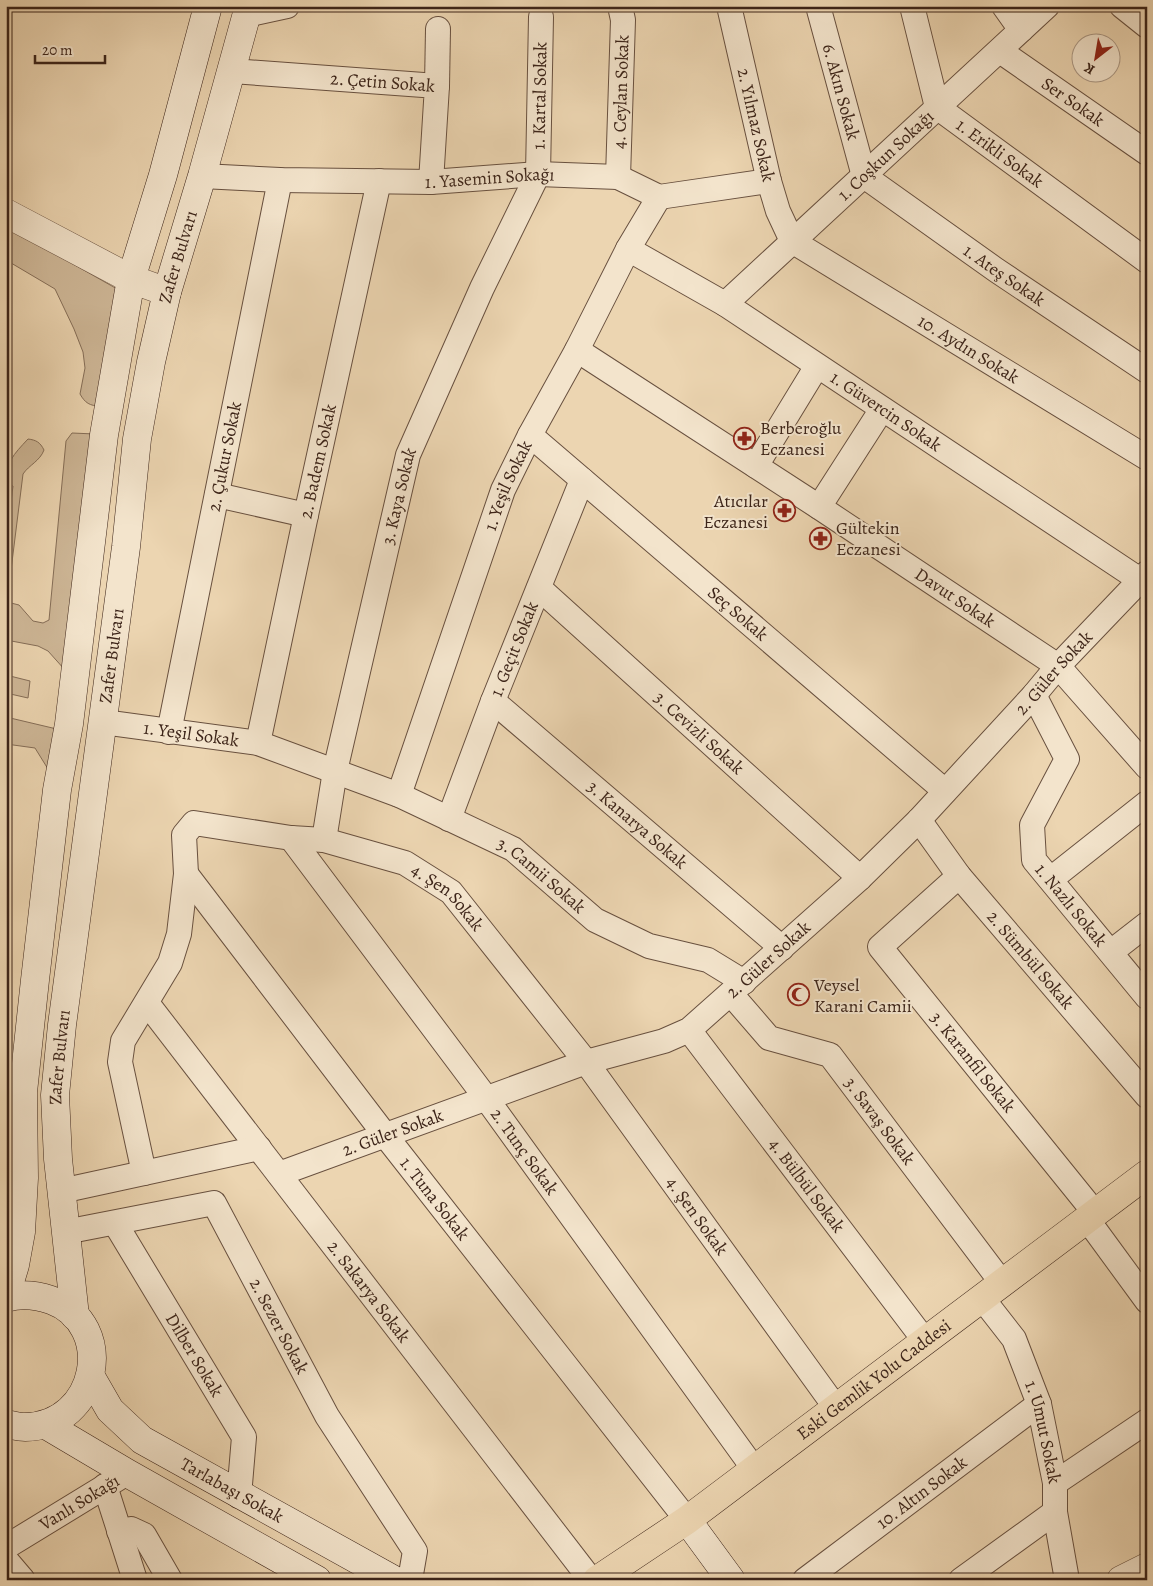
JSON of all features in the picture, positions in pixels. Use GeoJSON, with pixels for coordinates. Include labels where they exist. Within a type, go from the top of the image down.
{"type":"FeatureCollection","features":[{"type":"Feature","properties":{"kind":"main road","name":"Zafer Bulvarı"},"geometry":{"type":"LineString","coordinates":[[6,1297],[15,1265],[20,1232],[24,1178],[22,1092],[57,790],[69,724],[104,435],[131,279],[163,175],[208,6]]}},
{"type":"Feature","properties":{"kind":"main road","name":"Zafer Bulvarı"},"geometry":{"type":"LineString","coordinates":[[75,1316],[58,1159],[55,1095],[62,1025],[126,547],[137,439],[151,362],[167,292],[202,176],[248,11]]}},
{"type":"Feature","properties":{"kind":"main road"},"geometry":{"type":"LineString","coordinates":[[6,213],[131,279],[167,292]]}},
{"type":"Feature","properties":{"kind":"main road","name":"Eski Gemlik Yolu Caddesi"},"geometry":{"type":"LineString","coordinates":[[597,1580],[686,1520],[754,1470],[1147,1174]]}},
{"type":"Feature","properties":{"kind":"main road"},"geometry":{"type":"LineString","coordinates":[[6,1297],[38,1295],[58,1303],[75,1316],[87,1334],[92,1354],[90,1377],[82,1398],[66,1414],[46,1424],[24,1428],[6,1424]]}},
{"type":"Feature","properties":{"kind":"main road","name":"Tarlabaşı Sokak"},"geometry":{"type":"LineString","coordinates":[[90,1377],[110,1410],[142,1440],[239,1496],[394,1580]]}},
{"type":"Feature","properties":{"kind":"main road"},"geometry":{"type":"LineString","coordinates":[[46,1424],[116,1480],[317,1580]]}},
{"type":"Feature","properties":{"kind":"main road"},"geometry":{"type":"LineString","coordinates":[[686,1520],[731,1580]]}},
{"type":"Feature","properties":{"kind":"main road"},"geometry":{"type":"LineString","coordinates":[[1120,1580],[1147,1568]]}},
{"type":"Feature","properties":{"kind":"street"},"geometry":{"type":"LineString","coordinates":[[248,11],[287,6]]}},
{"type":"Feature","properties":{"kind":"street","name":"4. Ceylan Sokak"},"geometry":{"type":"LineString","coordinates":[[618,177],[623,20],[620,6]]}},
{"type":"Feature","properties":{"kind":"street","name":"2. Yılmaz Sokak"},"geometry":{"type":"LineString","coordinates":[[729,6],[769,181],[778,211],[792,241]]}},
{"type":"Feature","properties":{"kind":"street","name":"6. Akın Sokak"},"geometry":{"type":"LineString","coordinates":[[818,6],[864,176]]}},
{"type":"Feature","properties":{"kind":"street"},"geometry":{"type":"LineString","coordinates":[[912,6],[936,107]]}},
{"type":"Feature","properties":{"kind":"street"},"geometry":{"type":"LineString","coordinates":[[1004,6],[1021,30]]}},
{"type":"Feature","properties":{"kind":"street","name":"1. Coşkun Sokağı"},"geometry":{"type":"LineString","coordinates":[[725,304],[1047,6]]}},
{"type":"Feature","properties":{"kind":"street"},"geometry":{"type":"LineString","coordinates":[[1122,6],[1147,26]]}},
{"type":"Feature","properties":{"kind":"street","name":"1. Kartal Sokak"},"geometry":{"type":"LineString","coordinates":[[538,174],[542,17]]}},
{"type":"Feature","properties":{"kind":"street"},"geometry":{"type":"LineString","coordinates":[[437,86],[438,29]]}},
{"type":"Feature","properties":{"kind":"street","name":"Ser Sokak"},"geometry":{"type":"LineString","coordinates":[[1000,51],[1147,153]]}},
{"type":"Feature","properties":{"kind":"street","name":"2. Çetin Sokak"},"geometry":{"type":"LineString","coordinates":[[232,71],[437,86],[431,182]]}},
{"type":"Feature","properties":{"kind":"street","name":"1. Erikli Sokak"},"geometry":{"type":"LineString","coordinates":[[936,107],[1147,261]]}},
{"type":"Feature","properties":{"kind":"street","name":"1. Yasemin Sokağı"},"geometry":{"type":"LineString","coordinates":[[202,176],[280,180],[431,182],[538,174],[618,177],[659,197]]}},
{"type":"Feature","properties":{"kind":"street","name":"3. Kaya Sokak"},"geometry":{"type":"LineString","coordinates":[[324,840],[335,770],[408,455],[482,288],[538,174]]}},
{"type":"Feature","properties":{"kind":"street","name":"1. Ateş Sokak"},"geometry":{"type":"LineString","coordinates":[[864,176],[996,270],[1147,371]]}},
{"type":"Feature","properties":{"kind":"street","name":"2. Çukur Sokak"},"geometry":{"type":"LineString","coordinates":[[169,732],[280,180]]}},
{"type":"Feature","properties":{"kind":"street","name":"2. Badem Sokak"},"geometry":{"type":"LineString","coordinates":[[258,744],[379,181]]}},
{"type":"Feature","properties":{"kind":"street"},"geometry":{"type":"LineString","coordinates":[[659,197],[769,181]]}},
{"type":"Feature","properties":{"kind":"street","name":"1. Yeşil Sokak"},"geometry":{"type":"LineString","coordinates":[[399,796],[503,490],[530,434],[577,350],[628,249],[659,197]]}},
{"type":"Feature","properties":{"kind":"street","name":"10. Aydın Sokak"},"geometry":{"type":"LineString","coordinates":[[792,241],[1147,458]]}},
{"type":"Feature","properties":{"kind":"street","name":"1. Güvercin Sokak"},"geometry":{"type":"LineString","coordinates":[[628,249],[725,304],[882,409],[1144,576]]}},
{"type":"Feature","properties":{"kind":"street","name":"Davut Sokak"},"geometry":{"type":"LineString","coordinates":[[577,350],[819,506],[1058,666],[1147,767]]}},
{"type":"Feature","properties":{"kind":"street"},"geometry":{"type":"LineString","coordinates":[[756,466],[817,366]]}},
{"type":"Feature","properties":{"kind":"street"},"geometry":{"type":"LineString","coordinates":[[819,506],[882,409]]}},
{"type":"Feature","properties":{"kind":"street","name":"Seç Sokak"},"geometry":{"type":"LineString","coordinates":[[530,434],[945,791]]}},
{"type":"Feature","properties":{"kind":"street","name":"1. Geçit Sokak"},"geometry":{"type":"LineString","coordinates":[[449,819],[493,701],[582,480]]}},
{"type":"Feature","properties":{"kind":"street"},"geometry":{"type":"LineString","coordinates":[[217,495],[306,515]]}},
{"type":"Feature","properties":{"kind":"street","name":"2. Güler Sokak"},"geometry":{"type":"LineString","coordinates":[[279,1174],[586,1062],[664,1041],[689,1030],[860,878],[919,820],[1034,695],[1058,666],[1144,576]]}},
{"type":"Feature","properties":{"kind":"street","name":"3. Cevizli Sokak"},"geometry":{"type":"LineString","coordinates":[[540,588],[860,878]]}},
{"type":"Feature","properties":{"kind":"street","name":"1. Nazlı Sokak"},"geometry":{"type":"LineString","coordinates":[[1034,695],[1066,759],[1032,825],[1034,860],[1147,997]]}},
{"type":"Feature","properties":{"kind":"street","name":"3. Kanarya Sokak"},"geometry":{"type":"LineString","coordinates":[[493,701],[782,948]]}},
{"type":"Feature","properties":{"kind":"street","name":"1. Yeşil Sokak"},"geometry":{"type":"LineString","coordinates":[[103,722],[258,744],[335,770]]}},
{"type":"Feature","properties":{"kind":"street","name":"3. Camii Sokak"},"geometry":{"type":"LineString","coordinates":[[335,770],[399,796],[514,850],[595,920],[649,946],[708,960],[738,988]]}},
{"type":"Feature","properties":{"kind":"street"},"geometry":{"type":"LineString","coordinates":[[1051,879],[1147,803]]}},
{"type":"Feature","properties":{"kind":"street","name":"2. Sümbül Sokak"},"geometry":{"type":"LineString","coordinates":[[919,820],[959,876],[1147,1096]]}},
{"type":"Feature","properties":{"kind":"street","name":"4. Şen Sokak"},"geometry":{"type":"LineString","coordinates":[[144,1173],[120,1062],[123,1041],[170,964],[179,934],[186,874],[184,835],[194,823],[291,838],[324,840],[405,863],[451,892],[586,1062],[836,1408]]}},
{"type":"Feature","properties":{"kind":"street","name":"2. Tunç Sokak"},"geometry":{"type":"LineString","coordinates":[[291,838],[486,1098],[754,1470]]}},
{"type":"Feature","properties":{"kind":"street","name":"1. Tuna Sokak"},"geometry":{"type":"LineString","coordinates":[[186,874],[385,1136],[686,1520]]}},
{"type":"Feature","properties":{"kind":"street","name":"3. Karanfil Sokak"},"geometry":{"type":"LineString","coordinates":[[959,876],[880,947],[1091,1216]]}},
{"type":"Feature","properties":{"kind":"street"},"geometry":{"type":"LineString","coordinates":[[1111,952],[1147,924]]}},
{"type":"Feature","properties":{"kind":"street","name":"3. Savaş Sokak"},"geometry":{"type":"LineString","coordinates":[[738,988],[769,1038],[830,1055],[992,1291]]}},
{"type":"Feature","properties":{"kind":"street","name":"2. Sakarya Sokak"},"geometry":{"type":"LineString","coordinates":[[147,1003],[591,1580]]}},
{"type":"Feature","properties":{"kind":"street","name":"4. Bülbül Sokak"},"geometry":{"type":"LineString","coordinates":[[689,1030],[925,1341]]}},
{"type":"Feature","properties":{"kind":"street"},"geometry":{"type":"LineString","coordinates":[[61,1191],[259,1148]]}},
{"type":"Feature","properties":{"kind":"street","name":"2. Sezer Sokak"},"geometry":{"type":"LineString","coordinates":[[65,1232],[214,1203],[327,1416],[415,1551],[410,1580]]}},
{"type":"Feature","properties":{"kind":"street"},"geometry":{"type":"LineString","coordinates":[[1091,1216],[1147,1301]]}},
{"type":"Feature","properties":{"kind":"street","name":"Dilber Sokak"},"geometry":{"type":"LineString","coordinates":[[115,1223],[244,1437],[239,1496]]}},
{"type":"Feature","properties":{"kind":"street","name":"1. Umut Sokak"},"geometry":{"type":"LineString","coordinates":[[992,1291],[1014,1339],[1039,1404],[1054,1483],[1055,1512],[1067,1580]]}},
{"type":"Feature","properties":{"kind":"street","name":"10. Altın Sokak"},"geometry":{"type":"LineString","coordinates":[[805,1580],[1039,1404]]}},
{"type":"Feature","properties":{"kind":"street"},"geometry":{"type":"LineString","coordinates":[[1054,1483],[1147,1421]]}},
{"type":"Feature","properties":{"kind":"street"},"geometry":{"type":"LineString","coordinates":[[116,1480],[119,1531],[135,1580]]}},
{"type":"Feature","properties":{"kind":"street","name":"Vanlı Sokağı"},"geometry":{"type":"LineString","coordinates":[[6,1547],[116,1480]]}},
{"type":"Feature","properties":{"kind":"street"},"geometry":{"type":"LineString","coordinates":[[961,1580],[1055,1512]]}},
{"type":"Feature","properties":{"kind":"street"},"geometry":{"type":"LineString","coordinates":[[119,1531],[130,1529],[144,1535],[170,1580]]}},
{"type":"Feature","properties":{"kind":"street"},"geometry":{"type":"LineString","coordinates":[[6,1560],[23,1580]]}},
{"type":"Feature","properties":{"kind":"shaded area"},"geometry":{"type":"Polygon","coordinates":[[[6,226],[126,294],[100,406],[88,403],[80,394],[85,368],[83,352],[55,289],[6,260],[6,226]]]}},
{"type":"Feature","properties":{"kind":"shaded area"},"geometry":{"type":"Polygon","coordinates":[[[72,433],[95,434],[65,670],[48,651],[38,646],[6,640],[6,541],[13,486],[6,484],[6,476],[11,459],[28,439],[39,443],[44,450],[42,454],[23,474],[7,602],[19,605],[33,621],[43,623],[49,620],[66,441],[72,433]]]}},
{"type":"Feature","properties":{"kind":"shaded area"},"geometry":{"type":"Polygon","coordinates":[[[6,675],[30,681],[28,698],[6,693],[6,675]]]}},
{"type":"Feature","properties":{"kind":"shaded area"},"geometry":{"type":"Polygon","coordinates":[[[6,717],[61,730],[48,769],[35,748],[6,744],[6,717]]]}},
{"type":"Feature","properties":{"kind":"place","name":"Berberoğlu Eczanesi"},"geometry":{"type":"Point","coordinates":[744,438]}},
{"type":"Feature","properties":{"kind":"place","name":"Atıcılar Eczanesi"},"geometry":{"type":"Point","coordinates":[784,511]}},
{"type":"Feature","properties":{"kind":"place","name":"Gültekin Eczanesi"},"geometry":{"type":"Point","coordinates":[820,538]}},
{"type":"Feature","properties":{"kind":"place","name":"Veysel Karani Camii"},"geometry":{"type":"Point","coordinates":[798,995]}}]}
